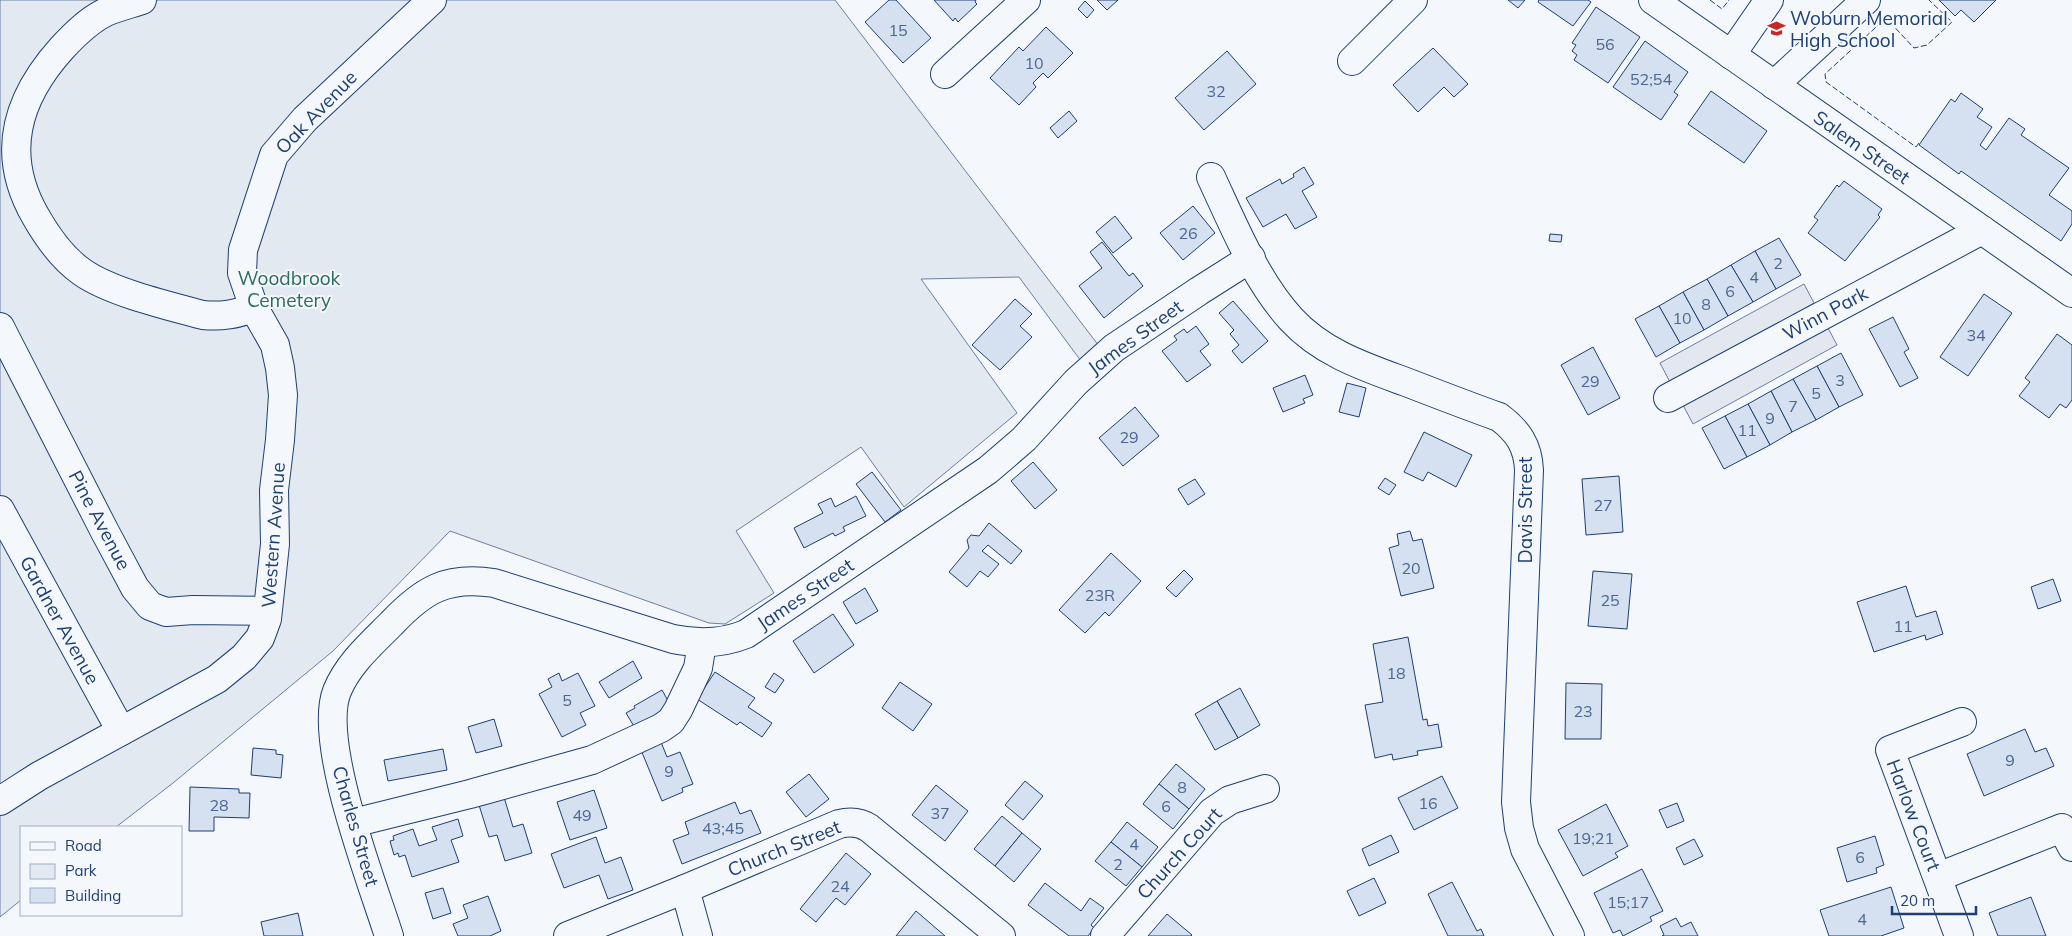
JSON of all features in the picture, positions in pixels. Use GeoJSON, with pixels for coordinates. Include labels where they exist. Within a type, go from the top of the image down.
{"type":"FeatureCollection","features":[{"type":"Feature","properties":{"kind":"street"},"geometry":{"type":"LineString","coordinates":[[142,0],[106,12],[85,26],[46,65],[34,84],[19,121],[16,139],[16,163],[28,204],[50,240],[64,257],[82,273],[106,285],[203,315],[232,316],[254,308]]}},
{"type":"Feature","properties":{"kind":"street","name":"Oak Avenue"},"geometry":{"type":"LineString","coordinates":[[254,308],[242,272],[243,250],[274,155],[305,119],[432,0]]}},
{"type":"Feature","properties":{"kind":"street"},"geometry":{"type":"LineString","coordinates":[[945,74],[1026,0]]}},
{"type":"Feature","properties":{"kind":"street"},"geometry":{"type":"LineString","coordinates":[[1352,61],[1413,0]]}},
{"type":"Feature","properties":{"kind":"street","name":"Salem Street"},"geometry":{"type":"LineString","coordinates":[[1654,0],[2072,293]]}},
{"type":"Feature","properties":{"kind":"street"},"geometry":{"type":"LineString","coordinates":[[1731,55],[1769,0]]}},
{"type":"Feature","properties":{"kind":"street"},"geometry":{"type":"LineString","coordinates":[[1774,85],[1866,0]]}},
{"type":"Feature","properties":{"kind":"street","name":"Davis Street"},"geometry":{"type":"LineString","coordinates":[[1211,177],[1251,258],[1270,290],[1291,319],[1320,344],[1361,365],[1499,417],[1510,426],[1525,446],[1529,470],[1516,802],[1519,828],[1525,849],[1570,936]]}},
{"type":"Feature","properties":{"kind":"street","name":"Winn Park"},"geometry":{"type":"LineString","coordinates":[[1668,398],[1982,230]]}},
{"type":"Feature","properties":{"kind":"street","name":"James Street"},"geometry":{"type":"LineString","coordinates":[[332,714],[340,686],[349,670],[363,652],[421,595],[435,588],[457,582],[479,581],[511,587],[673,639],[702,643],[729,640],[746,634],[988,470],[1024,439],[1076,382],[1114,348],[1198,290],[1251,258]]}},
{"type":"Feature","properties":{"kind":"street","name":"Western Avenue"},"geometry":{"type":"LineString","coordinates":[[0,801],[39,776],[218,679],[244,657],[260,638],[267,618],[275,544],[274,490],[283,395],[275,345],[254,308]]}},
{"type":"Feature","properties":{"kind":"street","name":"Pine Avenue"},"geometry":{"type":"LineString","coordinates":[[0,327],[135,588],[150,606],[166,612],[267,611]]}},
{"type":"Feature","properties":{"kind":"street","name":"Gardner Avenue"},"geometry":{"type":"LineString","coordinates":[[0,510],[121,731]]}},
{"type":"Feature","properties":{"kind":"street"},"geometry":{"type":"LineString","coordinates":[[353,822],[470,794],[592,760],[661,728],[675,716],[687,693],[698,668],[702,643]]}},
{"type":"Feature","properties":{"kind":"street","name":"Charles Street"},"geometry":{"type":"LineString","coordinates":[[332,714],[332,739],[353,822],[389,936]]}},
{"type":"Feature","properties":{"kind":"street","name":"Harlow Court"},"geometry":{"type":"LineString","coordinates":[[1959,936],[1890,750],[1962,722]]}},
{"type":"Feature","properties":{"kind":"street","name":"Church Court"},"geometry":{"type":"LineString","coordinates":[[1106,936],[1212,812],[1230,800],[1265,789]]}},
{"type":"Feature","properties":{"kind":"street","name":"Church Street"},"geometry":{"type":"LineString","coordinates":[[568,936],[685,890],[840,824],[855,822],[870,828],[1001,936]]}},
{"type":"Feature","properties":{"kind":"street"},"geometry":{"type":"LineString","coordinates":[[1938,876],[2062,828],[2072,847]]}},
{"type":"Feature","properties":{"kind":"street"},"geometry":{"type":"LineString","coordinates":[[685,890],[698,936]]}},
{"type":"Feature","properties":{"kind":"green space","name":"Woodbrook Cemetery"},"geometry":{"type":"Polygon","coordinates":[[[0,0],[835,0],[1099,346],[1081,361],[1019,277],[921,279],[1017,413],[904,507],[861,447],[736,531],[774,593],[725,624],[709,623],[450,531],[333,651],[173,783],[117,826],[20,826],[20,901],[0,917],[0,0]]]}},
{"type":"Feature","properties":{"kind":"shaded area"},"geometry":{"type":"Polygon","coordinates":[[[1804,284],[1814,303],[1670,382],[1660,363],[1804,284]]]}},
{"type":"Feature","properties":{"kind":"shaded area"},"geometry":{"type":"Polygon","coordinates":[[[1827,326],[1837,345],[1693,424],[1683,405],[1827,326]]]}},
{"type":"Feature","properties":{"kind":"building"},"geometry":{"type":"Polygon","coordinates":[[[889,0],[896,0],[931,38],[903,63],[865,22],[889,0]]]}},
{"type":"Feature","properties":{"kind":"building"},"geometry":{"type":"Polygon","coordinates":[[[934,0],[976,0],[977,4],[958,22],[955,18],[953,21],[934,0]]]}},
{"type":"Feature","properties":{"kind":"building"},"geometry":{"type":"Polygon","coordinates":[[[1097,0],[1118,0],[1107,10],[1097,0]]]}},
{"type":"Feature","properties":{"kind":"building"},"geometry":{"type":"Polygon","coordinates":[[[1508,0],[1525,0],[1518,8],[1508,0]]]}},
{"type":"Feature","properties":{"kind":"building"},"geometry":{"type":"Polygon","coordinates":[[[1539,0],[1588,0],[1591,2],[1573,26],[1538,2],[1539,0]]]}},
{"type":"Feature","properties":{"kind":"building"},"geometry":{"type":"Polygon","coordinates":[[[1939,0],[1996,0],[1974,22],[1961,10],[1955,16],[1939,0]]]}},
{"type":"Feature","properties":{"kind":"building"},"geometry":{"type":"Polygon","coordinates":[[[1085,1],[1094,10],[1087,18],[1078,9],[1085,1]]]}},
{"type":"Feature","properties":{"kind":"building"},"geometry":{"type":"Polygon","coordinates":[[[1596,7],[1640,37],[1608,83],[1574,60],[1577,55],[1572,51],[1576,45],[1572,43],[1596,7]]]}},
{"type":"Feature","properties":{"kind":"building"},"geometry":{"type":"Polygon","coordinates":[[[1046,27],[1073,53],[1048,78],[1043,73],[1033,83],[1036,87],[1019,105],[990,78],[1019,47],[1023,51],[1046,27]]]}},
{"type":"Feature","properties":{"kind":"building"},"geometry":{"type":"Polygon","coordinates":[[[1645,41],[1688,72],[1674,92],[1678,95],[1661,120],[1613,87],[1645,41]]]}},
{"type":"Feature","properties":{"kind":"building"},"geometry":{"type":"Polygon","coordinates":[[[1433,48],[1468,84],[1454,97],[1444,87],[1418,112],[1393,85],[1433,48]]]}},
{"type":"Feature","properties":{"kind":"building"},"geometry":{"type":"Polygon","coordinates":[[[1227,51],[1256,84],[1204,130],[1175,98],[1227,51]]]}},
{"type":"Feature","properties":{"kind":"building"},"geometry":{"type":"Polygon","coordinates":[[[1711,91],[1767,131],[1744,163],[1688,124],[1711,91]]]}},
{"type":"Feature","properties":{"kind":"building"},"geometry":{"type":"Polygon","coordinates":[[[1961,93],[1983,109],[1977,117],[1992,127],[1980,145],[1986,150],[2009,118],[2025,129],[2021,135],[2069,168],[2049,195],[2072,211],[2072,224],[2061,241],[1961,171],[1959,174],[1919,145],[1951,99],[1955,102],[1961,93]]]}},
{"type":"Feature","properties":{"kind":"building"},"geometry":{"type":"Polygon","coordinates":[[[1069,111],[1077,121],[1058,138],[1050,128],[1069,111]]]}},
{"type":"Feature","properties":{"kind":"building"},"geometry":{"type":"Polygon","coordinates":[[[1304,167],[1314,184],[1302,191],[1317,217],[1295,229],[1286,214],[1263,227],[1246,198],[1280,179],[1282,184],[1294,177],[1293,174],[1304,167]]]}},
{"type":"Feature","properties":{"kind":"building"},"geometry":{"type":"Polygon","coordinates":[[[1844,181],[1882,209],[1878,215],[1880,217],[1845,261],[1808,233],[1818,220],[1814,217],[1837,185],[1839,187],[1844,181]]]}},
{"type":"Feature","properties":{"kind":"building"},"geometry":{"type":"Polygon","coordinates":[[[1193,206],[1215,233],[1183,260],[1160,233],[1193,206]]]}},
{"type":"Feature","properties":{"kind":"building"},"geometry":{"type":"Polygon","coordinates":[[[1115,216],[1132,238],[1113,253],[1096,232],[1115,216]]]}},
{"type":"Feature","properties":{"kind":"building"},"geometry":{"type":"Polygon","coordinates":[[[1550,234],[1562,235],[1561,242],[1549,241],[1550,234]]]}},
{"type":"Feature","properties":{"kind":"building"},"geometry":{"type":"Polygon","coordinates":[[[1779,238],[1801,275],[1776,289],[1755,251],[1779,238]]]}},
{"type":"Feature","properties":{"kind":"building"},"geometry":{"type":"Polygon","coordinates":[[[1102,242],[1129,276],[1133,273],[1143,286],[1104,318],[1079,286],[1102,268],[1090,252],[1102,242]]]}},
{"type":"Feature","properties":{"kind":"building"},"geometry":{"type":"Polygon","coordinates":[[[1755,251],[1776,289],[1753,302],[1731,265],[1755,251]]]}},
{"type":"Feature","properties":{"kind":"building"},"geometry":{"type":"Polygon","coordinates":[[[1731,265],[1753,302],[1728,316],[1707,279],[1731,265]]]}},
{"type":"Feature","properties":{"kind":"building"},"geometry":{"type":"Polygon","coordinates":[[[1707,279],[1728,316],[1704,330],[1683,292],[1707,279]]]}},
{"type":"Feature","properties":{"kind":"building"},"geometry":{"type":"Polygon","coordinates":[[[1683,292],[1704,330],[1680,343],[1659,306],[1683,292]]]}},
{"type":"Feature","properties":{"kind":"building"},"geometry":{"type":"Polygon","coordinates":[[[1984,294],[2012,313],[1968,376],[1940,357],[1984,294]]]}},
{"type":"Feature","properties":{"kind":"building"},"geometry":{"type":"Polygon","coordinates":[[[1015,299],[1032,314],[1020,326],[1032,337],[1000,370],[972,345],[1015,299]]]}},
{"type":"Feature","properties":{"kind":"building"},"geometry":{"type":"Polygon","coordinates":[[[1233,301],[1268,341],[1242,363],[1232,351],[1239,345],[1230,334],[1234,330],[1219,313],[1233,301]]]}},
{"type":"Feature","properties":{"kind":"building"},"geometry":{"type":"Polygon","coordinates":[[[1659,306],[1680,343],[1656,357],[1635,319],[1659,306]]]}},
{"type":"Feature","properties":{"kind":"building"},"geometry":{"type":"Polygon","coordinates":[[[1893,317],[1909,349],[1904,352],[1918,378],[1900,387],[1869,329],[1893,317]]]}},
{"type":"Feature","properties":{"kind":"building"},"geometry":{"type":"Polygon","coordinates":[[[1196,326],[1209,344],[1200,351],[1211,365],[1187,382],[1162,351],[1177,340],[1174,336],[1184,329],[1187,333],[1196,326]]]}},
{"type":"Feature","properties":{"kind":"building"},"geometry":{"type":"Polygon","coordinates":[[[2057,334],[2072,345],[2072,400],[2066,408],[2060,404],[2049,418],[2019,396],[2030,382],[2025,378],[2057,334]]]}},
{"type":"Feature","properties":{"kind":"building"},"geometry":{"type":"Polygon","coordinates":[[[1593,347],[1620,398],[1588,415],[1561,365],[1593,347]]]}},
{"type":"Feature","properties":{"kind":"building"},"geometry":{"type":"Polygon","coordinates":[[[1841,353],[1863,395],[1839,407],[1817,366],[1841,353]]]}},
{"type":"Feature","properties":{"kind":"building"},"geometry":{"type":"Polygon","coordinates":[[[1817,366],[1839,407],[1816,420],[1793,379],[1817,366]]]}},
{"type":"Feature","properties":{"kind":"building"},"geometry":{"type":"Polygon","coordinates":[[[1305,375],[1313,395],[1303,399],[1305,403],[1283,412],[1273,388],[1305,375]]]}},
{"type":"Feature","properties":{"kind":"building"},"geometry":{"type":"Polygon","coordinates":[[[1793,379],[1816,420],[1792,432],[1771,391],[1793,379]]]}},
{"type":"Feature","properties":{"kind":"building"},"geometry":{"type":"Polygon","coordinates":[[[1347,383],[1366,388],[1359,417],[1339,412],[1347,383]]]}},
{"type":"Feature","properties":{"kind":"building"},"geometry":{"type":"Polygon","coordinates":[[[1771,391],[1792,432],[1770,445],[1748,404],[1771,391]]]}},
{"type":"Feature","properties":{"kind":"building"},"geometry":{"type":"Polygon","coordinates":[[[1748,404],[1770,445],[1747,457],[1725,416],[1748,404]]]}},
{"type":"Feature","properties":{"kind":"building"},"geometry":{"type":"Polygon","coordinates":[[[1135,407],[1159,436],[1123,466],[1099,438],[1135,407]]]}},
{"type":"Feature","properties":{"kind":"building"},"geometry":{"type":"Polygon","coordinates":[[[1725,416],[1747,457],[1724,469],[1702,428],[1725,416]]]}},
{"type":"Feature","properties":{"kind":"building"},"geometry":{"type":"Polygon","coordinates":[[[1424,432],[1472,455],[1456,487],[1428,472],[1423,481],[1404,472],[1424,432]]]}},
{"type":"Feature","properties":{"kind":"building"},"geometry":{"type":"Polygon","coordinates":[[[1033,462],[1057,490],[1035,509],[1011,481],[1033,462]]]}},
{"type":"Feature","properties":{"kind":"building"},"geometry":{"type":"Polygon","coordinates":[[[872,472],[901,510],[885,522],[856,484],[872,472]]]}},
{"type":"Feature","properties":{"kind":"building"},"geometry":{"type":"Polygon","coordinates":[[[1619,476],[1623,532],[1586,535],[1582,479],[1619,476]]]}},
{"type":"Feature","properties":{"kind":"building"},"geometry":{"type":"Polygon","coordinates":[[[1385,478],[1396,485],[1389,495],[1378,488],[1385,478]]]}},
{"type":"Feature","properties":{"kind":"building"},"geometry":{"type":"Polygon","coordinates":[[[1195,479],[1205,494],[1188,505],[1178,489],[1195,479]]]}},
{"type":"Feature","properties":{"kind":"building"},"geometry":{"type":"Polygon","coordinates":[[[856,496],[866,516],[843,527],[845,531],[835,536],[833,533],[804,548],[794,528],[823,513],[818,504],[831,498],[835,507],[856,496]]]}},
{"type":"Feature","properties":{"kind":"building"},"geometry":{"type":"Polygon","coordinates":[[[989,523],[1022,551],[1011,564],[988,545],[982,551],[999,564],[988,577],[980,571],[967,587],[949,572],[969,548],[967,540],[971,535],[979,536],[989,523]]]}},
{"type":"Feature","properties":{"kind":"building"},"geometry":{"type":"Polygon","coordinates":[[[1410,531],[1413,541],[1422,539],[1434,588],[1401,596],[1389,548],[1399,545],[1397,534],[1410,531]]]}},
{"type":"Feature","properties":{"kind":"building"},"geometry":{"type":"Polygon","coordinates":[[[1111,553],[1141,581],[1109,616],[1105,612],[1085,633],[1059,610],[1111,553]]]}},
{"type":"Feature","properties":{"kind":"building"},"geometry":{"type":"Polygon","coordinates":[[[1184,570],[1193,579],[1176,597],[1166,588],[1184,570]]]}},
{"type":"Feature","properties":{"kind":"building"},"geometry":{"type":"Polygon","coordinates":[[[1593,571],[1632,574],[1627,629],[1588,626],[1593,571]]]}},
{"type":"Feature","properties":{"kind":"building"},"geometry":{"type":"Polygon","coordinates":[[[2053,579],[2061,601],[2038,609],[2031,587],[2053,579]]]}},
{"type":"Feature","properties":{"kind":"building"},"geometry":{"type":"Polygon","coordinates":[[[1906,586],[1916,617],[1936,611],[1943,634],[1926,640],[1925,635],[1874,652],[1857,602],[1906,586]]]}},
{"type":"Feature","properties":{"kind":"building"},"geometry":{"type":"Polygon","coordinates":[[[865,588],[878,611],[856,624],[843,602],[865,588]]]}},
{"type":"Feature","properties":{"kind":"building"},"geometry":{"type":"Polygon","coordinates":[[[833,614],[854,645],[814,673],[793,641],[833,614]]]}},
{"type":"Feature","properties":{"kind":"building"},"geometry":{"type":"Polygon","coordinates":[[[1408,637],[1423,720],[1427,719],[1428,726],[1438,724],[1442,747],[1417,751],[1418,755],[1393,760],[1392,754],[1375,758],[1365,705],[1383,702],[1373,644],[1408,637]]]}},
{"type":"Feature","properties":{"kind":"building"},"geometry":{"type":"Polygon","coordinates":[[[633,661],[642,678],[609,698],[599,682],[633,661]]]}},
{"type":"Feature","properties":{"kind":"building"},"geometry":{"type":"Polygon","coordinates":[[[715,672],[755,698],[748,707],[772,723],[762,737],[740,722],[737,725],[697,699],[715,672]]]}},
{"type":"Feature","properties":{"kind":"building"},"geometry":{"type":"Polygon","coordinates":[[[559,673],[562,681],[578,673],[595,706],[580,713],[586,725],[562,737],[539,694],[552,687],[548,679],[559,673]]]}},
{"type":"Feature","properties":{"kind":"building"},"geometry":{"type":"Polygon","coordinates":[[[774,673],[784,680],[775,693],[765,687],[774,673]]]}},
{"type":"Feature","properties":{"kind":"building"},"geometry":{"type":"Polygon","coordinates":[[[900,682],[932,704],[913,731],[882,708],[900,682]]]}},
{"type":"Feature","properties":{"kind":"building"},"geometry":{"type":"Polygon","coordinates":[[[1566,683],[1602,684],[1601,739],[1565,739],[1566,683]]]}},
{"type":"Feature","properties":{"kind":"building"},"geometry":{"type":"Polygon","coordinates":[[[1240,688],[1260,725],[1238,738],[1217,701],[1240,688]]]}},
{"type":"Feature","properties":{"kind":"building"},"geometry":{"type":"Polygon","coordinates":[[[662,690],[672,708],[635,728],[626,713],[635,708],[634,706],[662,690]]]}},
{"type":"Feature","properties":{"kind":"building"},"geometry":{"type":"Polygon","coordinates":[[[1217,701],[1238,738],[1215,750],[1195,714],[1217,701]]]}},
{"type":"Feature","properties":{"kind":"building"},"geometry":{"type":"Polygon","coordinates":[[[494,719],[502,746],[476,753],[468,727],[494,719]]]}},
{"type":"Feature","properties":{"kind":"building"},"geometry":{"type":"Polygon","coordinates":[[[2025,729],[2035,752],[2046,748],[2054,766],[1984,796],[1967,754],[2025,729]]]}},
{"type":"Feature","properties":{"kind":"building"},"geometry":{"type":"Polygon","coordinates":[[[661,742],[667,757],[680,752],[693,784],[682,788],[683,792],[662,801],[641,750],[661,742]]]}},
{"type":"Feature","properties":{"kind":"building"},"geometry":{"type":"Polygon","coordinates":[[[253,748],[276,750],[276,754],[283,755],[281,778],[251,775],[253,748]]]}},
{"type":"Feature","properties":{"kind":"building"},"geometry":{"type":"Polygon","coordinates":[[[443,749],[447,770],[388,781],[384,760],[443,749]]]}},
{"type":"Feature","properties":{"kind":"building"},"geometry":{"type":"Polygon","coordinates":[[[1176,764],[1205,789],[1189,809],[1159,784],[1176,764]]]}},
{"type":"Feature","properties":{"kind":"building"},"geometry":{"type":"Polygon","coordinates":[[[809,774],[829,799],[806,817],[786,792],[809,774]]]}},
{"type":"Feature","properties":{"kind":"building"},"geometry":{"type":"Polygon","coordinates":[[[1442,776],[1458,808],[1414,830],[1398,798],[1442,776]]]}},
{"type":"Feature","properties":{"kind":"building"},"geometry":{"type":"Polygon","coordinates":[[[1025,781],[1043,796],[1023,820],[1005,805],[1025,781]]]}},
{"type":"Feature","properties":{"kind":"building"},"geometry":{"type":"Polygon","coordinates":[[[1159,784],[1189,809],[1173,829],[1143,804],[1159,784]]]}},
{"type":"Feature","properties":{"kind":"building"},"geometry":{"type":"Polygon","coordinates":[[[936,785],[968,811],[945,841],[912,815],[936,785]]]}},
{"type":"Feature","properties":{"kind":"building"},"geometry":{"type":"Polygon","coordinates":[[[190,787],[239,789],[239,793],[250,793],[249,818],[214,817],[214,831],[189,831],[190,787]]]}},
{"type":"Feature","properties":{"kind":"building"},"geometry":{"type":"Polygon","coordinates":[[[594,790],[607,828],[570,840],[557,802],[594,790]]]}},
{"type":"Feature","properties":{"kind":"building"},"geometry":{"type":"Polygon","coordinates":[[[504,797],[513,827],[523,824],[532,853],[505,861],[497,835],[489,837],[479,805],[504,797]]]}},
{"type":"Feature","properties":{"kind":"building"},"geometry":{"type":"Polygon","coordinates":[[[735,802],[740,814],[751,810],[761,833],[682,864],[673,840],[689,834],[685,822],[735,802]]]}},
{"type":"Feature","properties":{"kind":"building"},"geometry":{"type":"Polygon","coordinates":[[[1677,803],[1684,821],[1667,828],[1659,810],[1677,803]]]}},
{"type":"Feature","properties":{"kind":"building"},"geometry":{"type":"Polygon","coordinates":[[[1606,804],[1628,846],[1615,853],[1618,857],[1583,876],[1558,830],[1606,804]]]}},
{"type":"Feature","properties":{"kind":"building"},"geometry":{"type":"Polygon","coordinates":[[[1002,816],[1022,833],[995,866],[974,849],[1002,816]]]}},
{"type":"Feature","properties":{"kind":"building"},"geometry":{"type":"Polygon","coordinates":[[[458,819],[463,836],[451,840],[459,862],[412,877],[405,855],[399,857],[398,853],[394,855],[390,841],[394,840],[393,836],[413,829],[419,846],[437,840],[432,827],[458,819]]]}},
{"type":"Feature","properties":{"kind":"building"},"geometry":{"type":"Polygon","coordinates":[[[1127,822],[1158,847],[1142,867],[1111,842],[1127,822]]]}},
{"type":"Feature","properties":{"kind":"building"},"geometry":{"type":"Polygon","coordinates":[[[1022,833],[1041,849],[1014,882],[995,866],[1022,833]]]}},
{"type":"Feature","properties":{"kind":"building"},"geometry":{"type":"Polygon","coordinates":[[[1391,835],[1399,852],[1369,866],[1362,849],[1391,835]]]}},
{"type":"Feature","properties":{"kind":"building"},"geometry":{"type":"Polygon","coordinates":[[[1875,836],[1884,865],[1876,868],[1877,873],[1847,882],[1837,848],[1875,836]]]}},
{"type":"Feature","properties":{"kind":"building"},"geometry":{"type":"Polygon","coordinates":[[[596,837],[605,863],[621,857],[633,890],[608,899],[599,875],[564,888],[551,854],[596,837]]]}},
{"type":"Feature","properties":{"kind":"building"},"geometry":{"type":"Polygon","coordinates":[[[1694,839],[1703,856],[1684,865],[1676,848],[1694,839]]]}},
{"type":"Feature","properties":{"kind":"building"},"geometry":{"type":"Polygon","coordinates":[[[1111,842],[1142,867],[1126,886],[1095,861],[1111,842]]]}},
{"type":"Feature","properties":{"kind":"building"},"geometry":{"type":"Polygon","coordinates":[[[846,853],[871,874],[845,905],[836,898],[816,922],[800,909],[846,853]]]}},
{"type":"Feature","properties":{"kind":"building"},"geometry":{"type":"Polygon","coordinates":[[[1642,869],[1663,911],[1650,917],[1652,921],[1623,936],[1620,930],[1613,933],[1594,893],[1642,869]]]}},
{"type":"Feature","properties":{"kind":"building"},"geometry":{"type":"Polygon","coordinates":[[[1374,878],[1386,903],[1359,916],[1347,891],[1374,878]]]}},
{"type":"Feature","properties":{"kind":"building"},"geometry":{"type":"Polygon","coordinates":[[[1452,882],[1477,931],[1481,929],[1484,936],[1448,936],[1428,894],[1452,882]]]}},
{"type":"Feature","properties":{"kind":"building"},"geometry":{"type":"Polygon","coordinates":[[[1045,883],[1081,911],[1090,898],[1104,908],[1091,925],[1094,928],[1088,936],[1069,936],[1028,905],[1045,883]]]}},
{"type":"Feature","properties":{"kind":"building"},"geometry":{"type":"Polygon","coordinates":[[[1891,887],[1904,928],[1881,936],[1829,936],[1820,910],[1891,887]]]}},
{"type":"Feature","properties":{"kind":"building"},"geometry":{"type":"Polygon","coordinates":[[[443,888],[451,913],[433,919],[425,893],[443,888]]]}},
{"type":"Feature","properties":{"kind":"building"},"geometry":{"type":"Polygon","coordinates":[[[488,896],[501,931],[490,936],[458,936],[453,924],[468,918],[463,905],[488,896]]]}},
{"type":"Feature","properties":{"kind":"building"},"geometry":{"type":"Polygon","coordinates":[[[2031,897],[2046,936],[1998,936],[1989,913],[2031,897]]]}},
{"type":"Feature","properties":{"kind":"building"},"geometry":{"type":"Polygon","coordinates":[[[916,911],[945,936],[896,936],[916,911]]]}},
{"type":"Feature","properties":{"kind":"building"},"geometry":{"type":"Polygon","coordinates":[[[298,913],[303,936],[264,936],[261,922],[298,913]]]}},
{"type":"Feature","properties":{"kind":"building"},"geometry":{"type":"Polygon","coordinates":[[[1167,914],[1192,935],[1148,936],[1167,914]]]}},
{"type":"Feature","properties":{"kind":"building"},"geometry":{"type":"Polygon","coordinates":[[[1676,918],[1681,927],[1691,922],[1698,936],[1662,936],[1664,935],[1660,926],[1676,918]]]}},
{"type":"Feature","properties":{"kind":"fence"},"geometry":{"type":"LineString","coordinates":[[1710,0],[1722,9],[1729,0]]}},
{"type":"Feature","properties":{"kind":"fence"},"geometry":{"type":"LineString","coordinates":[[1919,143],[1916,147],[1826,82],[1825,74],[1886,18],[1914,48],[1927,45],[1952,22],[1929,0]]}},
{"type":"Feature","properties":{"kind":"place","name":"Woburn Memorial High School"},"geometry":{"type":"Point","coordinates":[1776,29]}}]}
